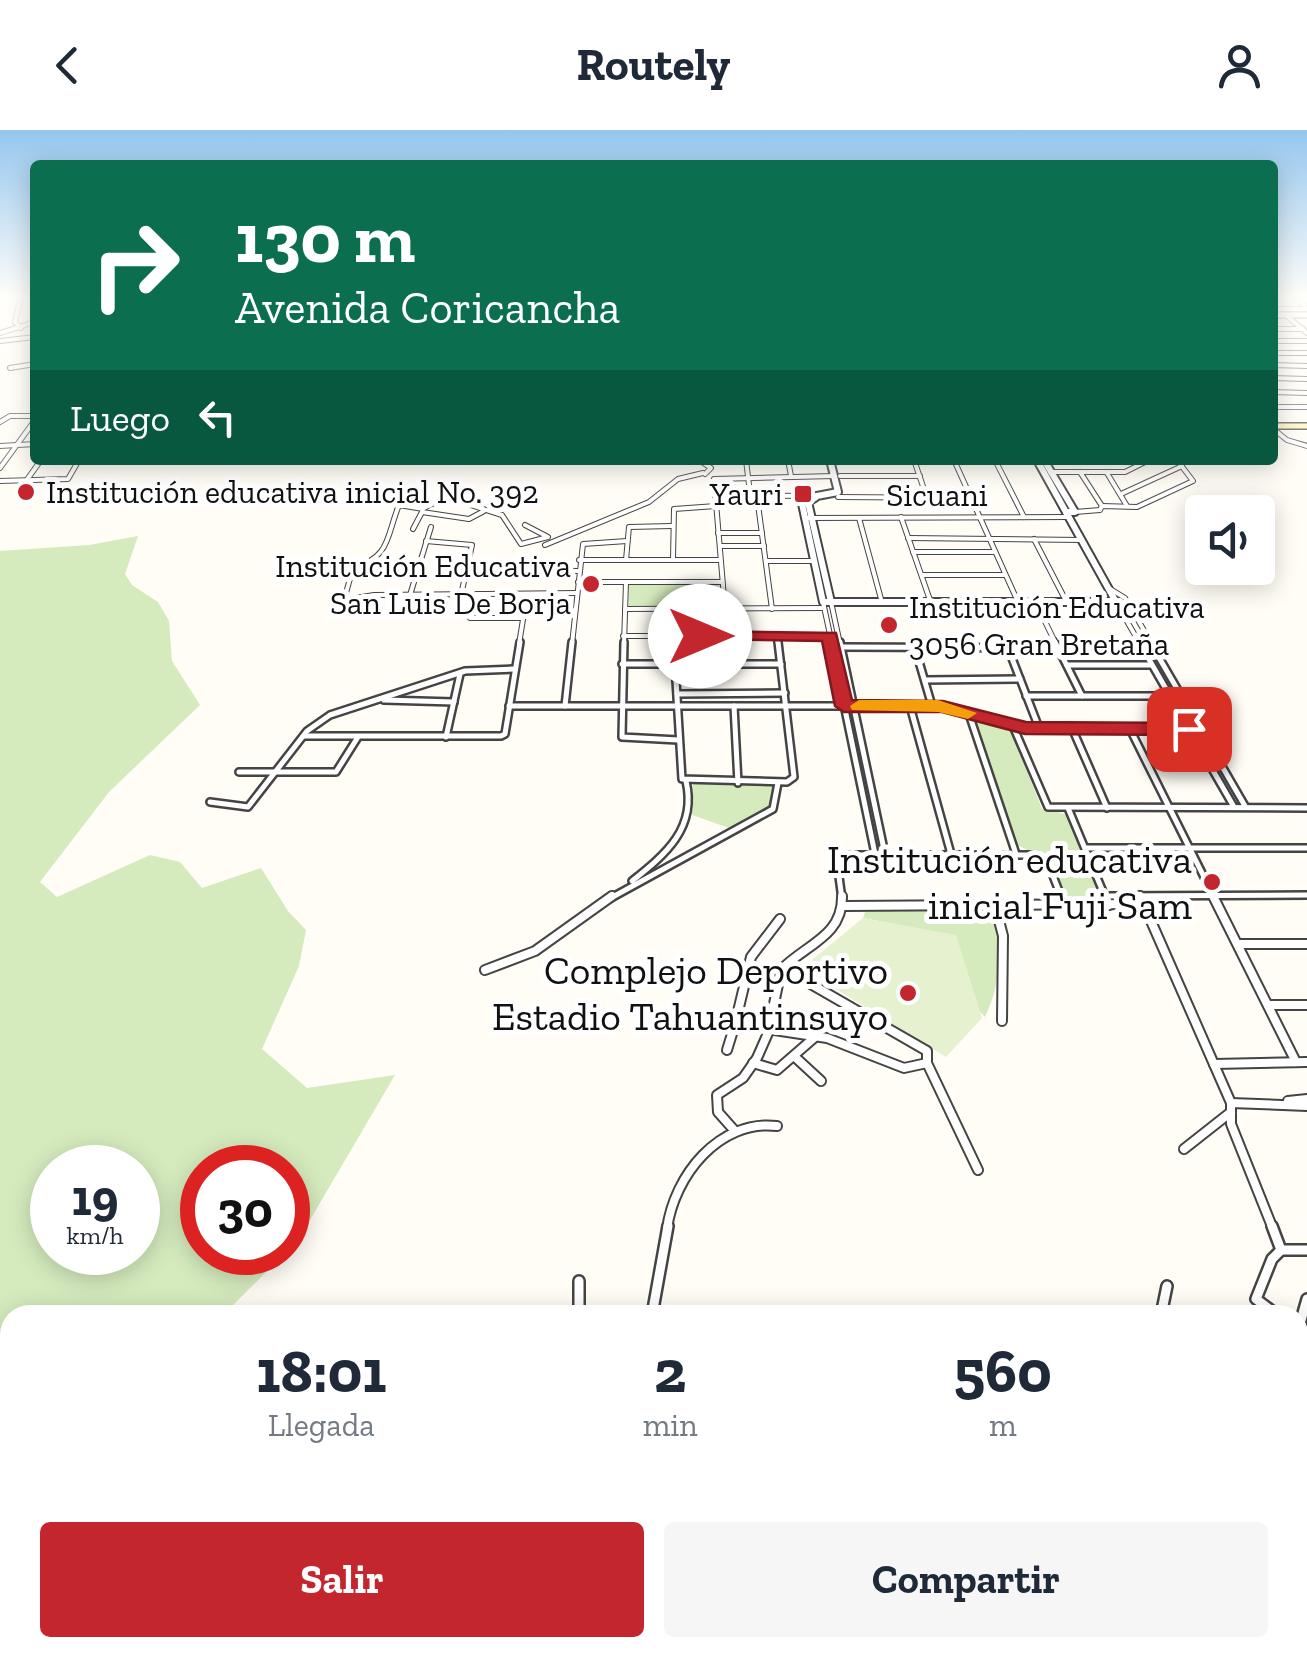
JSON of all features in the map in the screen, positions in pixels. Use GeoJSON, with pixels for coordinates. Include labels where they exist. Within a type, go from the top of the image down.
{"type":"FeatureCollection","features":[{"type":"Feature","properties":{"kind":"main road"},"geometry":{"type":"LineString","coordinates":[[1278,425],[1305,427]]}},
{"type":"Feature","properties":{"kind":"street"},"geometry":{"type":"LineString","coordinates":[[10,368],[15,367]]}},
{"type":"Feature","properties":{"kind":"street"},"geometry":{"type":"LineString","coordinates":[[1278,378],[1307,378]]}},
{"type":"Feature","properties":{"kind":"street"},"geometry":{"type":"LineString","coordinates":[[1278,392],[1307,392]]}},
{"type":"Feature","properties":{"kind":"street"},"geometry":{"type":"LineString","coordinates":[[1278,406],[1307,407]]}},
{"type":"Feature","properties":{"kind":"street"},"geometry":{"type":"LineString","coordinates":[[0,413],[30,418]]}},
{"type":"Feature","properties":{"kind":"street"},"geometry":{"type":"LineString","coordinates":[[0,422],[14,416]]}},
{"type":"Feature","properties":{"kind":"street"},"geometry":{"type":"LineString","coordinates":[[0,468],[30,426]]}},
{"type":"Feature","properties":{"kind":"street"},"geometry":{"type":"LineString","coordinates":[[1278,432],[1284,438],[1307,446]]}},
{"type":"Feature","properties":{"kind":"street"},"geometry":{"type":"LineString","coordinates":[[0,446],[30,444]]}},
{"type":"Feature","properties":{"kind":"street"},"geometry":{"type":"LineString","coordinates":[[26,481],[38,465]]}},
{"type":"Feature","properties":{"kind":"street"},"geometry":{"type":"LineString","coordinates":[[0,481],[68,479],[76,465]]}},
{"type":"Feature","properties":{"kind":"street"},"geometry":{"type":"LineString","coordinates":[[545,545],[580,532],[602,518],[649,502],[678,480],[712,468],[708,465]]}},
{"type":"Feature","properties":{"kind":"street"},"geometry":{"type":"LineString","coordinates":[[747,465],[762,533],[772,610]]}},
{"type":"Feature","properties":{"kind":"street"},"geometry":{"type":"LineString","coordinates":[[789,465],[791,476]]}},
{"type":"Feature","properties":{"kind":"street"},"geometry":{"type":"LineString","coordinates":[[835,465],[845,493],[838,498]]}},
{"type":"Feature","properties":{"kind":"street"},"geometry":{"type":"LineString","coordinates":[[916,465],[927,498]]}},
{"type":"Feature","properties":{"kind":"street"},"geometry":{"type":"LineString","coordinates":[[956,465],[1018,601]]}},
{"type":"Feature","properties":{"kind":"street"},"geometry":{"type":"LineString","coordinates":[[998,465],[1024,517]]}},
{"type":"Feature","properties":{"kind":"street"},"geometry":{"type":"LineString","coordinates":[[1044,465],[1115,600],[1234,807]]}},
{"type":"Feature","properties":{"kind":"street"},"geometry":{"type":"LineString","coordinates":[[1126,472],[1139,465]]}},
{"type":"Feature","properties":{"kind":"street"},"geometry":{"type":"LineString","coordinates":[[1121,494],[1175,465]]}},
{"type":"Feature","properties":{"kind":"street","name":"Sicuani"},"geometry":{"type":"LineString","coordinates":[[808,518],[1024,517],[1100,510],[1102,506],[1136,507],[1192,481],[1182,465]]}},
{"type":"Feature","properties":{"kind":"street"},"geometry":{"type":"LineString","coordinates":[[1048,472],[1126,472],[1150,481]]}},
{"type":"Feature","properties":{"kind":"street"},"geometry":{"type":"LineString","coordinates":[[1080,472],[1102,506]]}},
{"type":"Feature","properties":{"kind":"street"},"geometry":{"type":"LineString","coordinates":[[1107,472],[1127,506]]}},
{"type":"Feature","properties":{"kind":"street"},"geometry":{"type":"LineString","coordinates":[[703,473],[716,478],[920,476]]}},
{"type":"Feature","properties":{"kind":"street"},"geometry":{"type":"LineString","coordinates":[[715,495],[836,493],[838,476]]}},
{"type":"Feature","properties":{"kind":"street"},"geometry":{"type":"LineString","coordinates":[[716,478],[724,610]]}},
{"type":"Feature","properties":{"kind":"street"},"geometry":{"type":"LineString","coordinates":[[806,496],[801,499],[834,636],[844,706],[876,854]]}},
{"type":"Feature","properties":{"kind":"street"},"geometry":{"type":"LineString","coordinates":[[826,602],[814,561],[808,518],[810,499],[971,498]]}},
{"type":"Feature","properties":{"kind":"street"},"geometry":{"type":"LineString","coordinates":[[525,524],[547,538],[530,546],[519,544],[510,536],[506,518],[441,499],[422,508],[399,505],[388,546],[371,563],[354,568],[344,600],[410,595],[577,593]]}},
{"type":"Feature","properties":{"kind":"street"},"geometry":{"type":"LineString","coordinates":[[673,560],[674,509],[716,506]]}},
{"type":"Feature","properties":{"kind":"street"},"geometry":{"type":"LineString","coordinates":[[413,529],[422,512],[472,519],[485,510]]}},
{"type":"Feature","properties":{"kind":"street"},"geometry":{"type":"LineString","coordinates":[[859,518],[881,599]]}},
{"type":"Feature","properties":{"kind":"street"},"geometry":{"type":"LineString","coordinates":[[901,518],[930,601]]}},
{"type":"Feature","properties":{"kind":"street"},"geometry":{"type":"LineString","coordinates":[[626,560],[631,526],[672,526]]}},
{"type":"Feature","properties":{"kind":"street"},"geometry":{"type":"LineString","coordinates":[[410,595],[431,527]]}},
{"type":"Feature","properties":{"kind":"street"},"geometry":{"type":"LineString","coordinates":[[718,533],[762,533]]}},
{"type":"Feature","properties":{"kind":"street"},"geometry":{"type":"LineString","coordinates":[[908,538],[1082,540]]}},
{"type":"Feature","properties":{"kind":"street"},"geometry":{"type":"LineString","coordinates":[[1034,540],[1065,599]]}},
{"type":"Feature","properties":{"kind":"street"},"geometry":{"type":"LineString","coordinates":[[426,541],[471,543],[461,595]]}},
{"type":"Feature","properties":{"kind":"street"},"geometry":{"type":"LineString","coordinates":[[565,706],[579,560],[586,542],[627,542]]}},
{"type":"Feature","properties":{"kind":"street"},"geometry":{"type":"LineString","coordinates":[[720,546],[764,546]]}},
{"type":"Feature","properties":{"kind":"street"},"geometry":{"type":"LineString","coordinates":[[913,552],[995,552]]}},
{"type":"Feature","properties":{"kind":"street"},"geometry":{"type":"LineString","coordinates":[[579,560],[720,560]]}},
{"type":"Feature","properties":{"kind":"street"},"geometry":{"type":"LineString","coordinates":[[766,561],[814,561]]}},
{"type":"Feature","properties":{"kind":"street"},"geometry":{"type":"LineString","coordinates":[[468,570],[579,571]]}},
{"type":"Feature","properties":{"kind":"street"},"geometry":{"type":"LineString","coordinates":[[921,575],[1006,575]]}},
{"type":"Feature","properties":{"kind":"street"},"geometry":{"type":"LineString","coordinates":[[354,576],[416,576]]}},
{"type":"Feature","properties":{"kind":"street"},"geometry":{"type":"LineString","coordinates":[[578,582],[722,582]]}},
{"type":"Feature","properties":{"kind":"street"},"geometry":{"type":"LineString","coordinates":[[626,582],[620,706],[624,740],[678,740]]}},
{"type":"Feature","properties":{"kind":"street"},"geometry":{"type":"LineString","coordinates":[[1108,587],[1125,598],[1246,807]]}},
{"type":"Feature","properties":{"kind":"street"},"geometry":{"type":"LineString","coordinates":[[303,736],[501,736],[527,594]]}},
{"type":"Feature","properties":{"kind":"street"},"geometry":{"type":"LineString","coordinates":[[421,616],[427,595]]}},
{"type":"Feature","properties":{"kind":"street"},"geometry":{"type":"LineString","coordinates":[[476,595],[470,618],[522,618]]}},
{"type":"Feature","properties":{"kind":"street"},"geometry":{"type":"LineString","coordinates":[[826,602],[1115,600]]}},
{"type":"Feature","properties":{"kind":"street"},"geometry":{"type":"LineString","coordinates":[[1018,601],[1115,600]]}},
{"type":"Feature","properties":{"kind":"street"},"geometry":{"type":"LineString","coordinates":[[624,609],[772,610],[826,602],[930,601]]}},
{"type":"Feature","properties":{"kind":"street"},"geometry":{"type":"LineString","coordinates":[[1036,603],[1082,696]]}},
{"type":"Feature","properties":{"kind":"street"},"geometry":{"type":"LineString","coordinates":[[624,636],[834,636]]}},
{"type":"Feature","properties":{"kind":"street"},"geometry":{"type":"LineString","coordinates":[[686,782],[791,780],[787,706],[777,636]]}},
{"type":"Feature","properties":{"kind":"street"},"geometry":{"type":"LineString","coordinates":[[834,636],[840,647],[885,854]]}},
{"type":"Feature","properties":{"kind":"street"},"geometry":{"type":"LineString","coordinates":[[840,647],[1058,648]]}},
{"type":"Feature","properties":{"kind":"street"},"geometry":{"type":"LineString","coordinates":[[916,648],[932,706]]}},
{"type":"Feature","properties":{"kind":"street"},"geometry":{"type":"LineString","coordinates":[[1008,648],[1038,728]]}},
{"type":"Feature","properties":{"kind":"street"},"geometry":{"type":"LineString","coordinates":[[622,664],[781,664]]}},
{"type":"Feature","properties":{"kind":"street"},"geometry":{"type":"LineString","coordinates":[[485,970],[535,951],[622,889],[656,862],[688,824],[678,740],[676,664]]}},
{"type":"Feature","properties":{"kind":"street"},"geometry":{"type":"LineString","coordinates":[[1066,665],[1152,665]]}},
{"type":"Feature","properties":{"kind":"street"},"geometry":{"type":"LineString","coordinates":[[210,802],[248,807],[303,736],[330,715],[460,673],[514,669]]}},
{"type":"Feature","properties":{"kind":"street"},"geometry":{"type":"LineString","coordinates":[[446,736],[460,673]]}},
{"type":"Feature","properties":{"kind":"street"},"geometry":{"type":"LineString","coordinates":[[924,680],[1020,679]]}},
{"type":"Feature","properties":{"kind":"street"},"geometry":{"type":"LineString","coordinates":[[677,694],[785,693]]}},
{"type":"Feature","properties":{"kind":"street"},"geometry":{"type":"LineString","coordinates":[[1026,696],[1170,696]]}},
{"type":"Feature","properties":{"kind":"street"},"geometry":{"type":"LineString","coordinates":[[378,700],[454,702]]}},
{"type":"Feature","properties":{"kind":"street"},"geometry":{"type":"LineString","coordinates":[[509,706],[932,706],[1014,726],[1200,729]]}},
{"type":"Feature","properties":{"kind":"street"},"geometry":{"type":"LineString","coordinates":[[734,706],[738,783]]}},
{"type":"Feature","properties":{"kind":"street"},"geometry":{"type":"LineString","coordinates":[[910,706],[951,854]]}},
{"type":"Feature","properties":{"kind":"street"},"geometry":{"type":"LineString","coordinates":[[969,714],[1016,854]]}},
{"type":"Feature","properties":{"kind":"street"},"geometry":{"type":"LineString","coordinates":[[1014,726],[1045,804],[1068,808],[1307,808]]}},
{"type":"Feature","properties":{"kind":"street"},"geometry":{"type":"LineString","coordinates":[[1072,728],[1107,808]]}},
{"type":"Feature","properties":{"kind":"street"},"geometry":{"type":"LineString","coordinates":[[1130,728],[1296,1062]]}},
{"type":"Feature","properties":{"kind":"street"},"geometry":{"type":"LineString","coordinates":[[239,772],[336,772],[359,736]]}},
{"type":"Feature","properties":{"kind":"street"},"geometry":{"type":"LineString","coordinates":[[622,889],[772,809],[777,802],[778,783]]}},
{"type":"Feature","properties":{"kind":"street"},"geometry":{"type":"LineString","coordinates":[[1068,808],[1109,904]]}},
{"type":"Feature","properties":{"kind":"street"},"geometry":{"type":"LineString","coordinates":[[674,844],[696,852]]}},
{"type":"Feature","properties":{"kind":"street"},"geometry":{"type":"LineString","coordinates":[[1085,848],[1307,848]]}},
{"type":"Feature","properties":{"kind":"street"},"geometry":{"type":"LineString","coordinates":[[734,1130],[716,1110],[716,1099],[724,1087],[744,1078],[754,1063],[776,1010],[773,988],[782,968],[838,924],[845,906],[838,857],[1016,854],[1045,860],[1064,905]]}},
{"type":"Feature","properties":{"kind":"street"},"geometry":{"type":"LineString","coordinates":[[656,862],[668,867]]}},
{"type":"Feature","properties":{"kind":"street"},"geometry":{"type":"LineString","coordinates":[[1140,895],[1214,1064],[1231,1108],[1231,1124],[1281,1250]]}},
{"type":"Feature","properties":{"kind":"street"},"geometry":{"type":"LineString","coordinates":[[1105,896],[1307,895]]}},
{"type":"Feature","properties":{"kind":"street"},"geometry":{"type":"LineString","coordinates":[[845,906],[1144,904]]}},
{"type":"Feature","properties":{"kind":"street"},"geometry":{"type":"LineString","coordinates":[[995,905],[1003,936],[1002,1021]]}},
{"type":"Feature","properties":{"kind":"street"},"geometry":{"type":"LineString","coordinates":[[727,1050],[751,957],[780,919]]}},
{"type":"Feature","properties":{"kind":"street"},"geometry":{"type":"LineString","coordinates":[[1238,944],[1307,944]]}},
{"type":"Feature","properties":{"kind":"street"},"geometry":{"type":"LineString","coordinates":[[782,968],[900,1033],[926,1051],[930,1057],[927,1063]]}},
{"type":"Feature","properties":{"kind":"street"},"geometry":{"type":"LineString","coordinates":[[1268,1005],[1307,1006]]}},
{"type":"Feature","properties":{"kind":"street"},"geometry":{"type":"LineString","coordinates":[[734,1024],[816,1036],[904,1068],[927,1063]]}},
{"type":"Feature","properties":{"kind":"street"},"geometry":{"type":"LineString","coordinates":[[754,1063],[777,1070],[816,1036]]}},
{"type":"Feature","properties":{"kind":"street"},"geometry":{"type":"LineString","coordinates":[[795,1057],[821,1081]]}},
{"type":"Feature","properties":{"kind":"street"},"geometry":{"type":"LineString","coordinates":[[1214,1064],[1307,1062]]}},
{"type":"Feature","properties":{"kind":"street"},"geometry":{"type":"LineString","coordinates":[[927,1063],[978,1170]]}},
{"type":"Feature","properties":{"kind":"street"},"geometry":{"type":"LineString","coordinates":[[1184,1149],[1201,1142],[1231,1108],[1277,1103],[1306,1106]]}},
{"type":"Feature","properties":{"kind":"street"},"geometry":{"type":"LineString","coordinates":[[655,1305],[675,1188],[684,1174],[734,1130],[753,1124],[777,1126]]}},
{"type":"Feature","properties":{"kind":"street"},"geometry":{"type":"LineString","coordinates":[[1264,1305],[1256,1299],[1272,1259],[1281,1250],[1307,1250]]}},
{"type":"Feature","properties":{"kind":"street"},"geometry":{"type":"LineString","coordinates":[[579,1280],[579,1305]]}},
{"type":"Feature","properties":{"kind":"street"},"geometry":{"type":"LineString","coordinates":[[1163,1305],[1167,1286]]}},
{"type":"Feature","properties":{"kind":"green space"},"geometry":{"type":"Polygon","coordinates":[[[138,536],[125,574],[132,585],[158,602],[169,621],[172,661],[200,705],[109,792],[40,882],[57,897],[150,855],[180,862],[202,888],[261,868],[288,911],[306,930],[299,966],[262,1049],[307,1088],[395,1075],[310,1220],[310,1145],[180,1145],[180,1275],[263,1275],[233,1305],[0,1305],[0,551],[89,545],[138,536]]]}},
{"type":"Feature","properties":{"kind":"green space"},"geometry":{"type":"Polygon","coordinates":[[[719,584],[721,607],[629,607],[629,585],[719,584]]]}},
{"type":"Feature","properties":{"kind":"green space"},"geometry":{"type":"Polygon","coordinates":[[[981,718],[1012,733],[1042,809],[1065,814],[1101,899],[1067,900],[1051,861],[1015,844],[975,720],[981,718]]]}},
{"type":"Feature","properties":{"kind":"green space"},"geometry":{"type":"Polygon","coordinates":[[[693,784],[775,784],[774,803],[732,829],[692,815],[693,784]]]}},
{"type":"Feature","properties":{"kind":"green space"},"geometry":{"type":"Polygon","coordinates":[[[993,911],[999,965],[985,1017],[894,924],[863,918],[865,912],[993,911]]]}},
{"type":"Feature","properties":{"kind":"green space","name":"Complejo Deportivo Estadio Tahuantinsuyo"},"geometry":{"type":"Polygon","coordinates":[[[863,918],[956,935],[982,1018],[946,1057],[802,968],[863,918]]]}},
{"type":"Feature","properties":{"kind":"slow traffic"},"geometry":{"type":"LineString","coordinates":[[859,706],[938,706],[968,713]]}},
{"type":"Feature","properties":{"kind":"place","name":"Institución educativa inicial No. 392"},"geometry":{"type":"Point","coordinates":[26,492]}},
{"type":"Feature","properties":{"kind":"place","name":"Yauri"},"geometry":{"type":"Point","coordinates":[803,494]}},
{"type":"Feature","properties":{"kind":"place","name":"Institución Educativa San Luis De Borja"},"geometry":{"type":"Point","coordinates":[591,584]}},
{"type":"Feature","properties":{"kind":"place","name":"Institución Educativa 3056 Gran Bretaña"},"geometry":{"type":"Point","coordinates":[889,625]}},
{"type":"Feature","properties":{"kind":"place","name":"Institución educativa inicial Fuji Sam"},"geometry":{"type":"Point","coordinates":[1212,882]}},
{"type":"Feature","properties":{"kind":"place","name":"Complejo Deportivo Estadio Tahuantinsuyo"},"geometry":{"type":"Point","coordinates":[908,993]}},
{"type":"Feature","properties":{"kind":"route"},"geometry":{"type":"LineString","coordinates":[[700,636],[830,636],[844,706],[943,706],[1025,728],[1189,729]]}}]}
